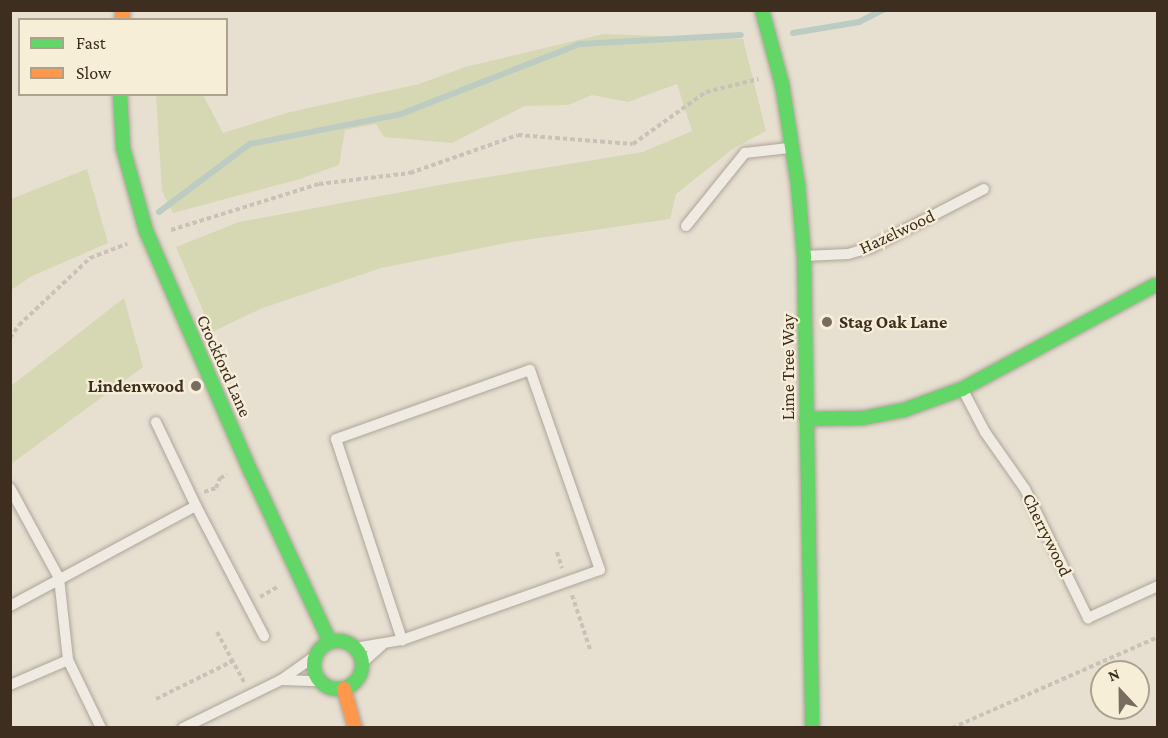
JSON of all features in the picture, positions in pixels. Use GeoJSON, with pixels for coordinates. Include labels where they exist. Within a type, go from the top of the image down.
{"type":"FeatureCollection","features":[{"type":"Feature","properties":{"kind":"street","name":"Lime Tree Way"},"geometry":{"type":"LineString","coordinates":[[762,10],[782,84],[793,148],[804,256],[812,728]]}},
{"type":"Feature","properties":{"kind":"street","name":"Crockford Lane"},"geometry":{"type":"LineString","coordinates":[[120,96],[123,148],[146,231],[251,472],[330,642]]}},
{"type":"Feature","properties":{"kind":"street"},"geometry":{"type":"LineString","coordinates":[[806,419],[863,418],[904,411],[962,389],[1155,285]]}},
{"type":"Feature","properties":{"kind":"street"},"geometry":{"type":"LineString","coordinates":[[330,642],[346,643],[355,648],[362,663],[360,675],[354,684],[344,689],[336,690],[319,681],[314,672],[315,656],[323,646],[330,642]]}},
{"type":"Feature","properties":{"kind":"street"},"geometry":{"type":"LineString","coordinates":[[344,689],[355,728]]}},
{"type":"Feature","properties":{"kind":"lane"},"geometry":{"type":"LineString","coordinates":[[686,226],[745,153],[793,148]]}},
{"type":"Feature","properties":{"kind":"lane","name":"Hazelwood"},"geometry":{"type":"LineString","coordinates":[[804,256],[848,254],[872,247],[984,189]]}},
{"type":"Feature","properties":{"kind":"lane"},"geometry":{"type":"LineString","coordinates":[[355,648],[402,640],[600,570],[530,370],[336,439],[402,640]]}},
{"type":"Feature","properties":{"kind":"lane","name":"Cherrywood"},"geometry":{"type":"LineString","coordinates":[[962,389],[986,432],[1025,489],[1088,618],[1158,586]]}},
{"type":"Feature","properties":{"kind":"lane"},"geometry":{"type":"LineString","coordinates":[[156,422],[264,636]]}},
{"type":"Feature","properties":{"kind":"lane"},"geometry":{"type":"LineString","coordinates":[[10,489],[59,578],[68,660],[101,728]]}},
{"type":"Feature","properties":{"kind":"lane"},"geometry":{"type":"LineString","coordinates":[[10,606],[195,501]]}},
{"type":"Feature","properties":{"kind":"lane"},"geometry":{"type":"LineString","coordinates":[[362,663],[382,644]]}},
{"type":"Feature","properties":{"kind":"lane"},"geometry":{"type":"LineString","coordinates":[[183,728],[281,680],[315,656]]}},
{"type":"Feature","properties":{"kind":"lane"},"geometry":{"type":"LineString","coordinates":[[10,685],[68,660]]}},
{"type":"Feature","properties":{"kind":"lane"},"geometry":{"type":"LineString","coordinates":[[281,680],[319,681]]}},
{"type":"Feature","properties":{"kind":"path"},"geometry":{"type":"LineString","coordinates":[[163,233],[320,183],[410,173],[518,135],[633,144],[706,92],[762,78]]}},
{"type":"Feature","properties":{"kind":"path"},"geometry":{"type":"LineString","coordinates":[[10,339],[19,325],[90,258],[133,242]]}},
{"type":"Feature","properties":{"kind":"path"},"geometry":{"type":"LineString","coordinates":[[195,501],[216,488],[220,478],[229,474]]}},
{"type":"Feature","properties":{"kind":"path"},"geometry":{"type":"LineString","coordinates":[[557,552],[590,649]]}},
{"type":"Feature","properties":{"kind":"path"},"geometry":{"type":"LineString","coordinates":[[247,604],[288,582]]}},
{"type":"Feature","properties":{"kind":"path"},"geometry":{"type":"LineString","coordinates":[[218,632],[251,694]]}},
{"type":"Feature","properties":{"kind":"path"},"geometry":{"type":"LineString","coordinates":[[952,728],[1158,637]]}},
{"type":"Feature","properties":{"kind":"path"},"geometry":{"type":"LineString","coordinates":[[156,699],[232,661]]}},
{"type":"Feature","properties":{"kind":"green space"},"geometry":{"type":"Polygon","coordinates":[[[603,34],[743,39],[766,131],[734,148],[676,194],[670,219],[511,242],[381,268],[260,309],[212,332],[176,247],[239,222],[445,184],[643,152],[692,131],[677,84],[628,102],[592,95],[568,105],[525,106],[452,143],[384,137],[376,124],[345,130],[339,165],[300,179],[173,213],[162,191],[156,96],[204,96],[223,133],[290,112],[419,84],[465,67],[603,34]]]}},
{"type":"Feature","properties":{"kind":"green space"},"geometry":{"type":"Polygon","coordinates":[[[87,169],[108,243],[32,276],[11,290],[11,199],[87,169]]]}},
{"type":"Feature","properties":{"kind":"green space"},"geometry":{"type":"Polygon","coordinates":[[[124,298],[143,367],[11,464],[11,386],[124,298]]]}},
{"type":"Feature","properties":{"kind":"waterway"},"geometry":{"type":"LineString","coordinates":[[793,33],[859,22],[883,10]]}},
{"type":"Feature","properties":{"kind":"waterway"},"geometry":{"type":"LineString","coordinates":[[159,212],[250,144],[401,114],[580,44],[741,35]]}},
{"type":"Feature","properties":{"kind":"traffic: fast"},"geometry":{"type":"LineString","coordinates":[[762,10],[782,84],[798,185],[804,256],[812,728]]}},
{"type":"Feature","properties":{"kind":"traffic: fast"},"geometry":{"type":"LineString","coordinates":[[120,96],[123,148],[146,231],[251,472],[330,642]]}},
{"type":"Feature","properties":{"kind":"traffic: fast"},"geometry":{"type":"LineString","coordinates":[[806,419],[863,418],[904,410],[962,389],[1155,285]]}},
{"type":"Feature","properties":{"kind":"traffic: fast"},"geometry":{"type":"LineString","coordinates":[[333,641],[343,641],[355,648],[362,660],[362,665],[362,670],[355,682],[343,689],[333,689],[318,678],[314,670],[314,660],[325,645],[333,641]]}},
{"type":"Feature","properties":{"kind":"traffic: slow"},"geometry":{"type":"LineString","coordinates":[[122,18],[123,10]]}},
{"type":"Feature","properties":{"kind":"traffic: slow"},"geometry":{"type":"LineString","coordinates":[[344,689],[355,728]]}},
{"type":"Feature","properties":{"kind":"place","name":"Stag Oak Lane"},"geometry":{"type":"Point","coordinates":[827,322]}},
{"type":"Feature","properties":{"kind":"place","name":"Lindenwood"},"geometry":{"type":"Point","coordinates":[196,386]}}]}
